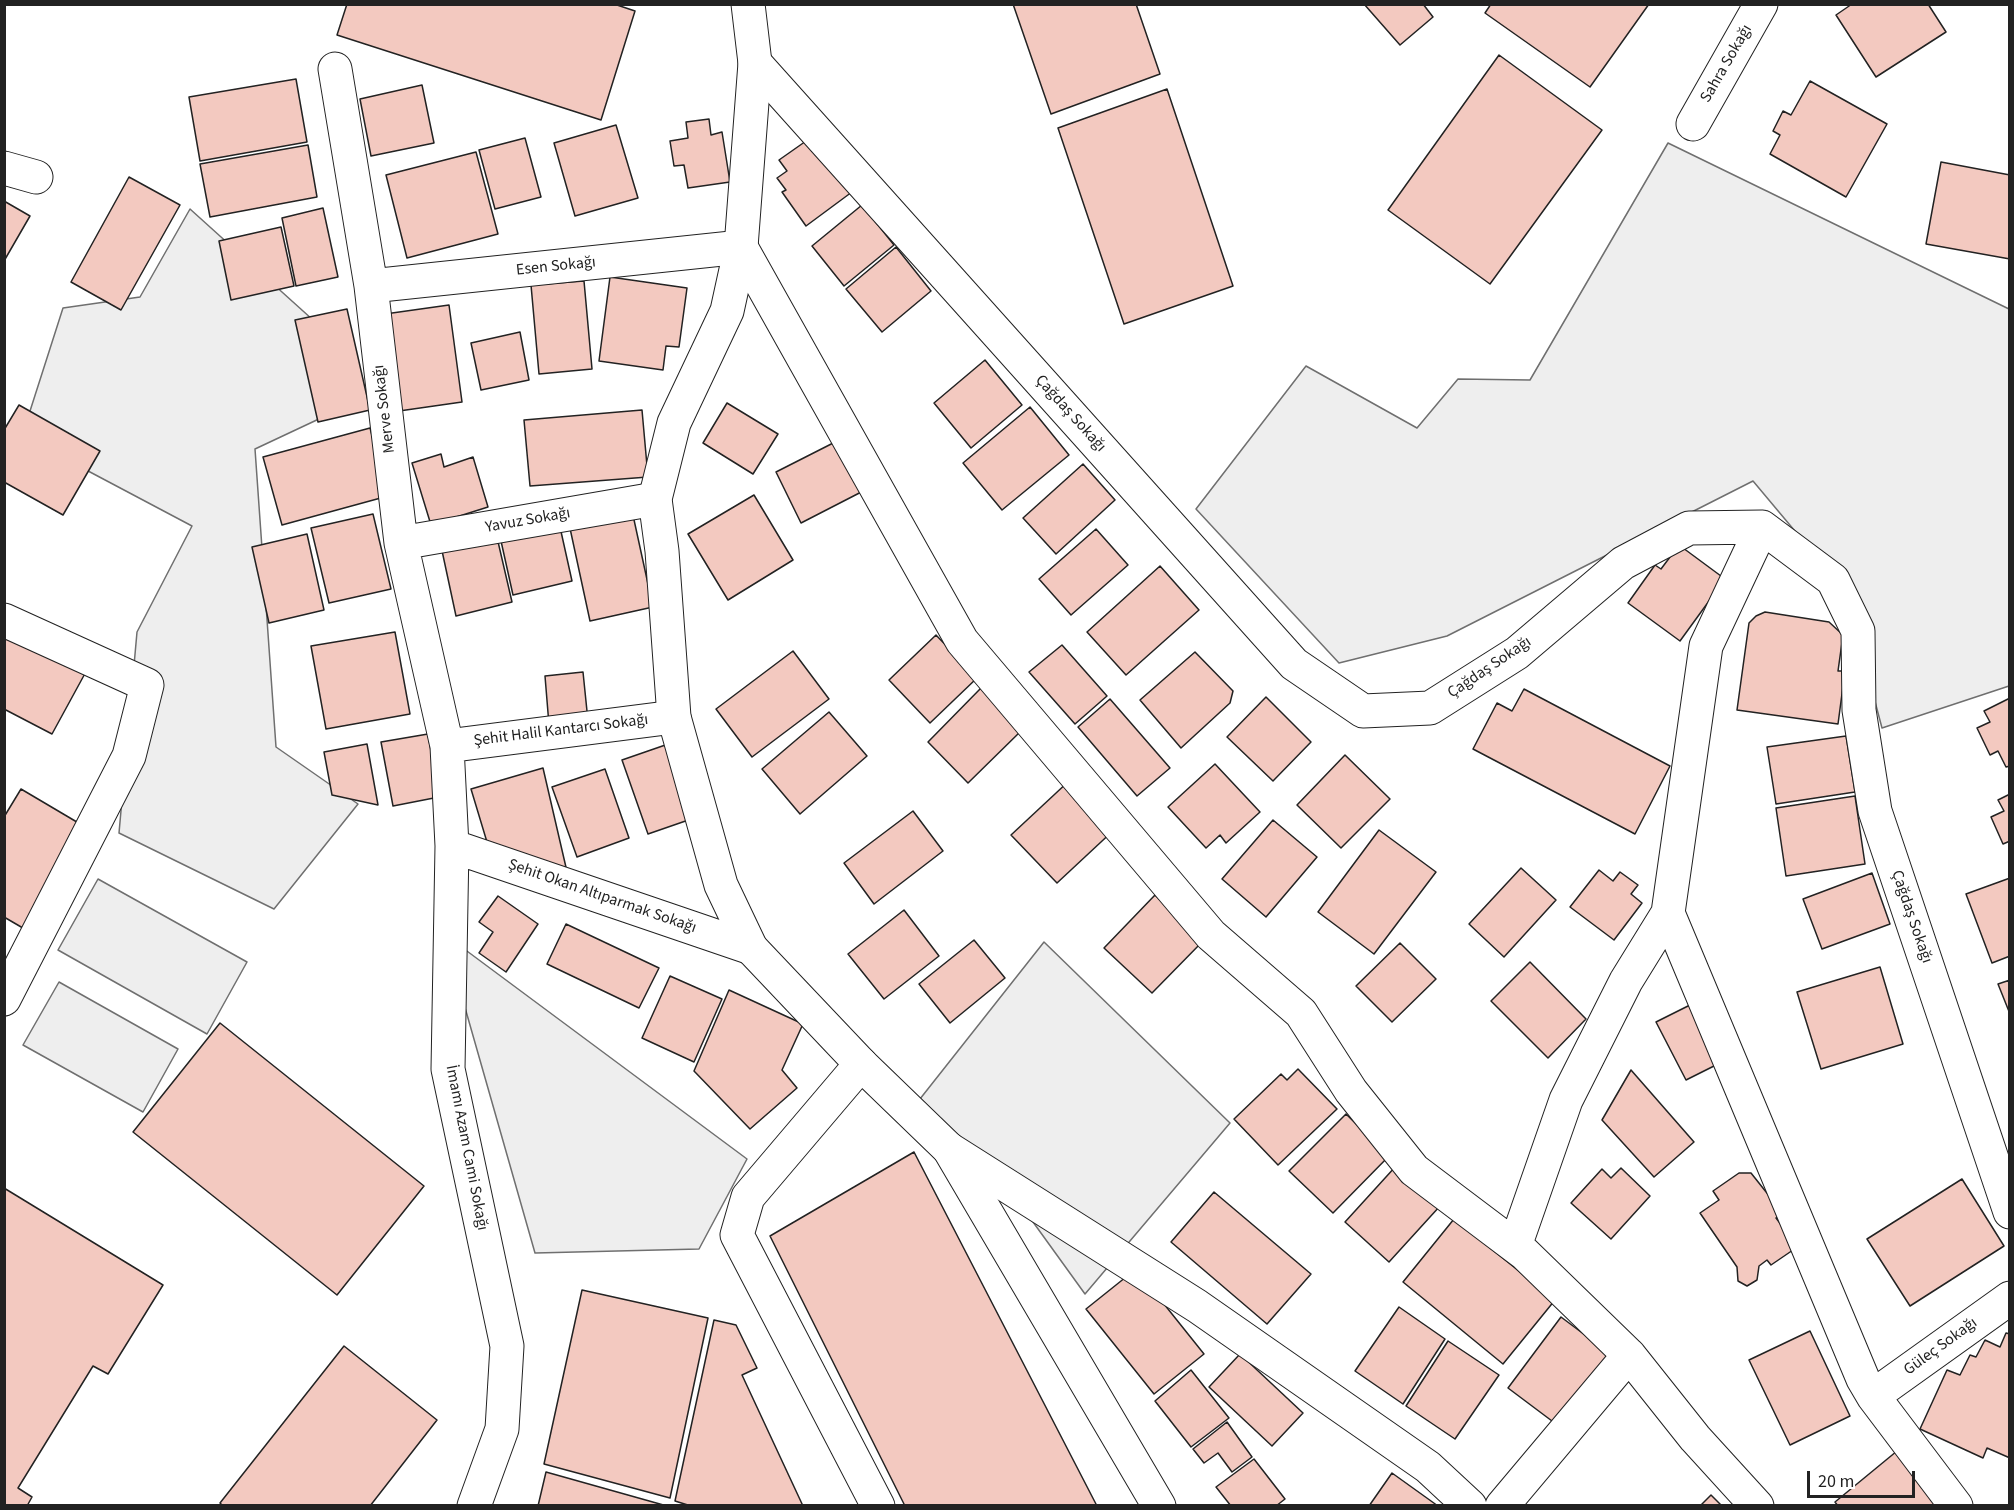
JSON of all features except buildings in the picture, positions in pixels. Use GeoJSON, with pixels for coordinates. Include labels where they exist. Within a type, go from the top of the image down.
{"type":"FeatureCollection","features":[{"type":"Feature","properties":{"kind":"street"},"geometry":{"type":"LineString","coordinates":[[748,4],[755,63],[741,247],[727,311],[674,423],[655,499],[662,551],[674,717],[721,885],[752,948],[861,1064],[949,1149],[1197,1306],[1428,1467],[1470,1506]]}},
{"type":"Feature","properties":{"kind":"street","name":"Sahra Sokağı"},"geometry":{"type":"LineString","coordinates":[[1693,124],[1761,4]]}},
{"type":"Feature","properties":{"kind":"street","name":"Çağdaş Sokağı"},"geometry":{"type":"LineString","coordinates":[[755,63],[1294,664],[1363,711],[1430,708],[1517,653],[1623,562],[1689,528],[1762,527],[1833,580],[1858,631],[1859,710],[1875,811],[2010,1212]]}},
{"type":"Feature","properties":{"kind":"street","name":"Merve Sokağı"},"geometry":{"type":"LineString","coordinates":[[335,69],[371,286],[401,543],[447,746]]}},
{"type":"Feature","properties":{"kind":"street"},"geometry":{"type":"LineString","coordinates":[[4,168],[36,177]]}},
{"type":"Feature","properties":{"kind":"street"},"geometry":{"type":"LineString","coordinates":[[741,247],[962,641],[1211,935],[1301,1014],[1351,1091],[1414,1170],[1515,1246],[1629,1355],[1695,1438],[1757,1506]]}},
{"type":"Feature","properties":{"kind":"street","name":"Esen Sokağı"},"geometry":{"type":"LineString","coordinates":[[371,286],[741,247]]}},
{"type":"Feature","properties":{"kind":"street","name":"Yavuz Sokağı"},"geometry":{"type":"LineString","coordinates":[[401,543],[655,499]]}},
{"type":"Feature","properties":{"kind":"street"},"geometry":{"type":"LineString","coordinates":[[1515,1246],[1566,1100],[1626,981],[1668,913],[1706,646],[1762,527]]}},
{"type":"Feature","properties":{"kind":"street"},"geometry":{"type":"LineString","coordinates":[[4,620],[147,685],[129,756],[4,999]]}},
{"type":"Feature","properties":{"kind":"street","name":"Şehit Halil Kantarcı Sokağı"},"geometry":{"type":"LineString","coordinates":[[447,746],[674,717]]}},
{"type":"Feature","properties":{"kind":"street","name":"İmamı Azam Cami Sokağı"},"geometry":{"type":"LineString","coordinates":[[447,746],[452,846],[448,1069],[507,1346],[502,1429],[474,1506]]}},
{"type":"Feature","properties":{"kind":"street","name":"Şehit Okan Altıparmak Sokağı"},"geometry":{"type":"LineString","coordinates":[[452,846],[752,948]]}},
{"type":"Feature","properties":{"kind":"street"},"geometry":{"type":"LineString","coordinates":[[1668,913],[1863,1379],[1873,1396],[1956,1506]]}},
{"type":"Feature","properties":{"kind":"street"},"geometry":{"type":"LineString","coordinates":[[861,1064],[748,1197],[737,1235],[878,1506]]}},
{"type":"Feature","properties":{"kind":"street"},"geometry":{"type":"LineString","coordinates":[[949,1149],[1159,1506]]}},
{"type":"Feature","properties":{"kind":"street","name":"Güleç Sokağı"},"geometry":{"type":"LineString","coordinates":[[1873,1396],[2010,1298]]}},
{"type":"Feature","properties":{"kind":"street"},"geometry":{"type":"LineString","coordinates":[[1502,1506],[1629,1355]]}},
{"type":"Feature","properties":{"kind":"shaded area"},"geometry":{"type":"Polygon","coordinates":[[[1668,143],[2009,309],[2009,686],[1882,728],[1846,592],[1753,481],[1447,636],[1339,663],[1196,509],[1306,366],[1417,428],[1458,379],[1530,380],[1668,143]]]}},
{"type":"Feature","properties":{"kind":"shaded area"},"geometry":{"type":"Polygon","coordinates":[[[190,209],[313,320],[321,418],[255,449],[276,747],[358,804],[274,909],[119,833],[137,632],[192,526],[22,436],[63,308],[140,297],[190,209]]]}},
{"type":"Feature","properties":{"kind":"shaded area"},"geometry":{"type":"Polygon","coordinates":[[[98,879],[247,962],[207,1034],[58,950],[98,879]]]}},
{"type":"Feature","properties":{"kind":"shaded area"},"geometry":{"type":"Polygon","coordinates":[[[444,934],[747,1159],[699,1249],[535,1253],[444,934]]]}},
{"type":"Feature","properties":{"kind":"shaded area"},"geometry":{"type":"Polygon","coordinates":[[[1044,942],[1230,1123],[1085,1294],[989,1161],[916,1104],[1044,942]]]}},
{"type":"Feature","properties":{"kind":"shaded area"},"geometry":{"type":"Polygon","coordinates":[[[59,982],[178,1049],[143,1112],[23,1045],[59,982]]]}}]}
